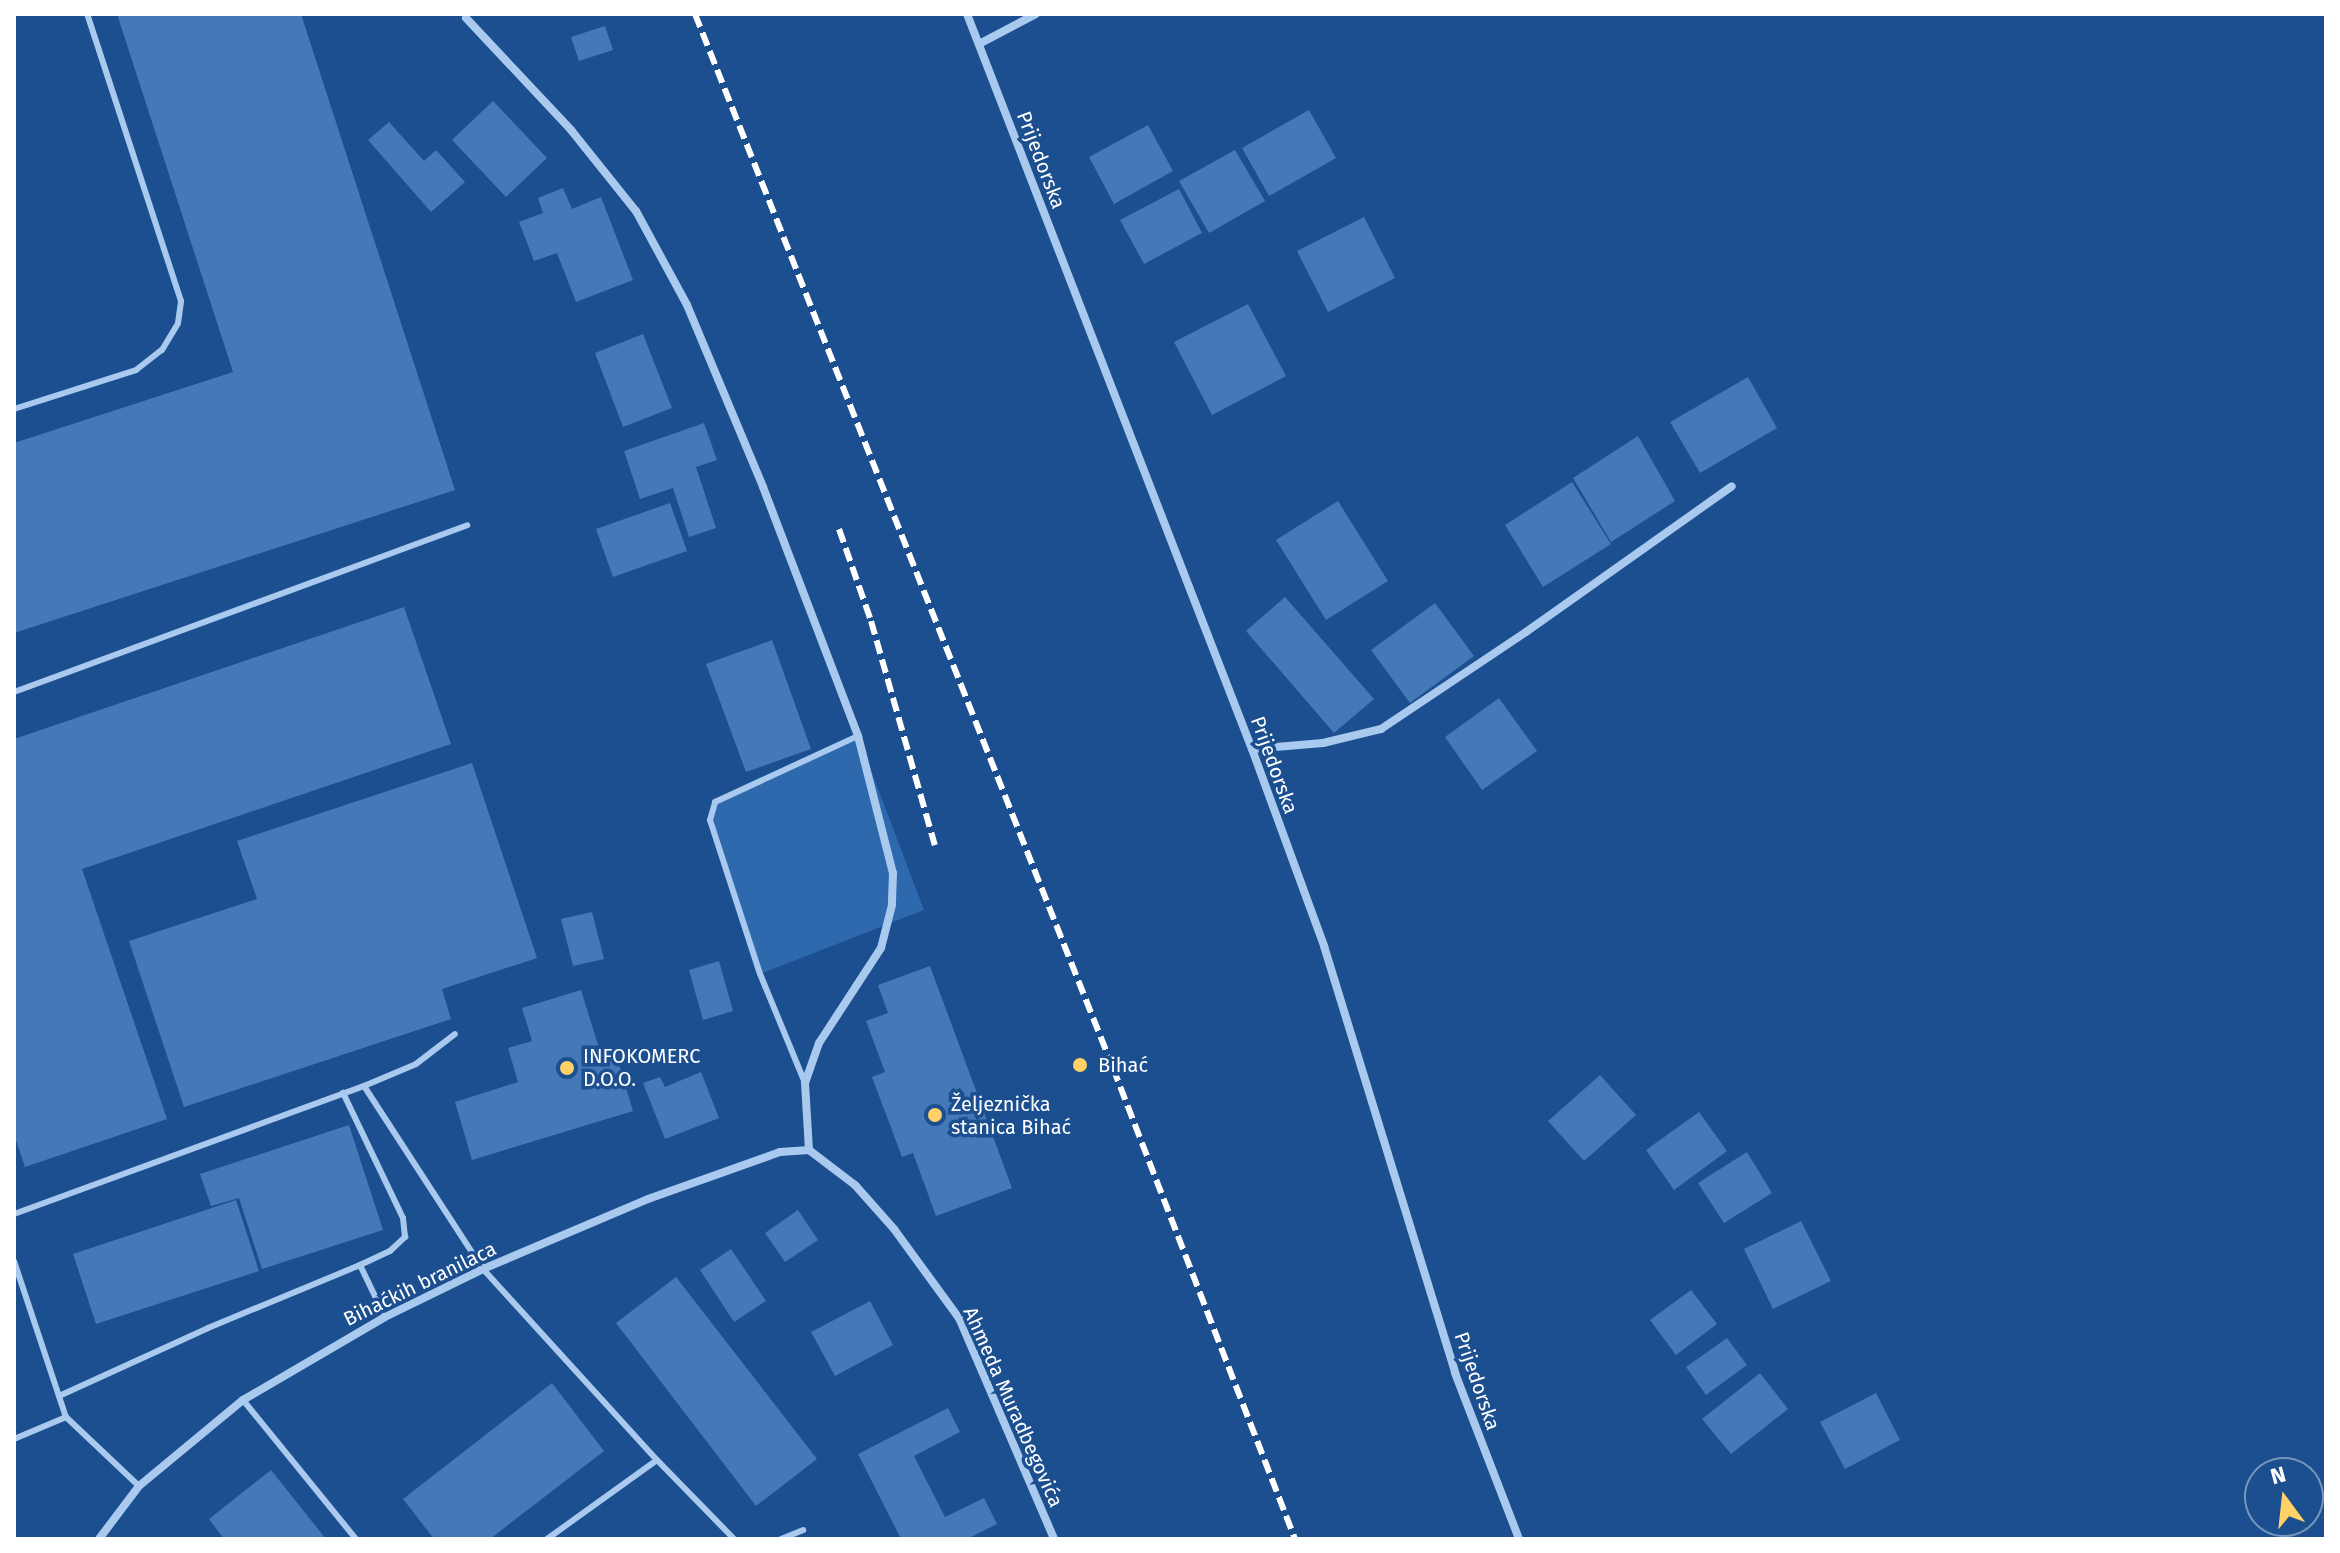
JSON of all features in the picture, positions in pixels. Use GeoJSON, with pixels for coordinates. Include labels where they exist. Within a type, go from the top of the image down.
{"type":"FeatureCollection","features":[{"type":"Feature","properties":{"kind":"street","name":"Prijedorska"},"geometry":{"type":"LineString","coordinates":[[967,14],[1252,749],[1324,946],[1455,1373],[1519,1539]]}},
{"type":"Feature","properties":{"kind":"street"},"geometry":{"type":"LineString","coordinates":[[979,44],[1036,14]]}},
{"type":"Feature","properties":{"kind":"street"},"geometry":{"type":"LineString","coordinates":[[466,18],[553,109],[636,211],[687,305],[763,487],[858,736],[893,873],[892,905],[881,948],[819,1043],[805,1083],[809,1150]]}},
{"type":"Feature","properties":{"kind":"street"},"geometry":{"type":"LineString","coordinates":[[1252,749],[1323,743],[1381,729],[1513,641],[1732,486]]}},
{"type":"Feature","properties":{"kind":"street","name":"Bihaćkih branilaca"},"geometry":{"type":"LineString","coordinates":[[99,1539],[139,1486],[243,1400],[385,1317],[483,1269],[648,1199],[780,1152],[809,1150]]}},
{"type":"Feature","properties":{"kind":"street","name":"Ahmeda Muradbegovića"},"geometry":{"type":"LineString","coordinates":[[809,1150],[855,1185],[959,1318],[1054,1539]]}},
{"type":"Feature","properties":{"kind":"lane"},"geometry":{"type":"LineString","coordinates":[[14,409],[136,370],[162,350],[178,323],[181,301],[87,14]]}},
{"type":"Feature","properties":{"kind":"lane"},"geometry":{"type":"LineString","coordinates":[[14,692],[467,525]]}},
{"type":"Feature","properties":{"kind":"lane"},"geometry":{"type":"LineString","coordinates":[[805,1083],[760,974],[710,820],[715,802],[858,736]]}},
{"type":"Feature","properties":{"kind":"lane"},"geometry":{"type":"LineString","coordinates":[[14,1214],[364,1086],[416,1064],[455,1034]]}},
{"type":"Feature","properties":{"kind":"lane"},"geometry":{"type":"LineString","coordinates":[[364,1086],[483,1269],[657,1460],[734,1539]]}},
{"type":"Feature","properties":{"kind":"lane"},"geometry":{"type":"LineString","coordinates":[[59,1396],[208,1328],[360,1265],[390,1251],[405,1237],[403,1218],[343,1093]]}},
{"type":"Feature","properties":{"kind":"lane"},"geometry":{"type":"LineString","coordinates":[[14,1261],[66,1417],[139,1486]]}},
{"type":"Feature","properties":{"kind":"lane"},"geometry":{"type":"LineString","coordinates":[[360,1265],[385,1317]]}},
{"type":"Feature","properties":{"kind":"lane"},"geometry":{"type":"LineString","coordinates":[[243,1400],[356,1539]]}},
{"type":"Feature","properties":{"kind":"lane"},"geometry":{"type":"LineString","coordinates":[[14,1439],[66,1417]]}},
{"type":"Feature","properties":{"kind":"lane"},"geometry":{"type":"LineString","coordinates":[[547,1539],[657,1460]]}},
{"type":"Feature","properties":{"kind":"lane"},"geometry":{"type":"LineString","coordinates":[[781,1539],[803,1530]]}},
{"type":"Feature","properties":{"kind":"shaded area"},"geometry":{"type":"Polygon","coordinates":[[[858,736],[924,910],[760,974],[710,820],[715,802],[858,736]]]}},
{"type":"Feature","properties":{"kind":"building"},"geometry":{"type":"Polygon","coordinates":[[[117,14],[301,14],[455,490],[14,633],[14,443],[233,372],[117,14]]]}},
{"type":"Feature","properties":{"kind":"building"},"geometry":{"type":"Polygon","coordinates":[[[605,26],[613,50],[579,61],[571,37],[605,26]]]}},
{"type":"Feature","properties":{"kind":"building"},"geometry":{"type":"Polygon","coordinates":[[[493,101],[547,158],[506,197],[452,140],[493,101]]]}},
{"type":"Feature","properties":{"kind":"building"},"geometry":{"type":"Polygon","coordinates":[[[1309,110],[1336,158],[1269,196],[1242,148],[1309,110]]]}},
{"type":"Feature","properties":{"kind":"building"},"geometry":{"type":"Polygon","coordinates":[[[389,122],[424,161],[436,150],[465,182],[431,212],[368,140],[389,122]]]}},
{"type":"Feature","properties":{"kind":"building"},"geometry":{"type":"Polygon","coordinates":[[[1148,125],[1173,171],[1114,204],[1089,157],[1148,125]]]}},
{"type":"Feature","properties":{"kind":"building"},"geometry":{"type":"Polygon","coordinates":[[[1235,150],[1265,201],[1209,233],[1179,181],[1235,150]]]}},
{"type":"Feature","properties":{"kind":"building"},"geometry":{"type":"Polygon","coordinates":[[[563,188],[572,209],[601,197],[633,280],[576,302],[557,253],[534,261],[519,222],[543,213],[538,198],[563,188]]]}},
{"type":"Feature","properties":{"kind":"building"},"geometry":{"type":"Polygon","coordinates":[[[1179,189],[1202,233],[1144,264],[1120,220],[1179,189]]]}},
{"type":"Feature","properties":{"kind":"building"},"geometry":{"type":"Polygon","coordinates":[[[1364,217],[1395,278],[1328,312],[1297,251],[1364,217]]]}},
{"type":"Feature","properties":{"kind":"building"},"geometry":{"type":"Polygon","coordinates":[[[1248,304],[1286,376],[1212,415],[1174,342],[1248,304]]]}},
{"type":"Feature","properties":{"kind":"building"},"geometry":{"type":"Polygon","coordinates":[[[643,334],[672,408],[623,427],[595,353],[643,334]]]}},
{"type":"Feature","properties":{"kind":"building"},"geometry":{"type":"Polygon","coordinates":[[[1748,377],[1777,428],[1700,473],[1670,422],[1748,377]]]}},
{"type":"Feature","properties":{"kind":"building"},"geometry":{"type":"Polygon","coordinates":[[[704,423],[717,460],[696,467],[716,528],[689,537],[673,488],[640,499],[624,451],[704,423]]]}},
{"type":"Feature","properties":{"kind":"building"},"geometry":{"type":"Polygon","coordinates":[[[1638,436],[1675,501],[1611,542],[1573,478],[1638,436]]]}},
{"type":"Feature","properties":{"kind":"building"},"geometry":{"type":"Polygon","coordinates":[[[1572,482],[1611,544],[1543,587],[1505,525],[1572,482]]]}},
{"type":"Feature","properties":{"kind":"building"},"geometry":{"type":"Polygon","coordinates":[[[1338,501],[1388,581],[1326,620],[1276,540],[1338,501]]]}},
{"type":"Feature","properties":{"kind":"building"},"geometry":{"type":"Polygon","coordinates":[[[670,503],[687,551],[613,577],[596,529],[670,503]]]}},
{"type":"Feature","properties":{"kind":"building"},"geometry":{"type":"Polygon","coordinates":[[[1285,597],[1374,699],[1334,733],[1246,631],[1285,597]]]}},
{"type":"Feature","properties":{"kind":"building"},"geometry":{"type":"Polygon","coordinates":[[[1435,603],[1474,656],[1410,703],[1371,650],[1435,603]]]}},
{"type":"Feature","properties":{"kind":"building"},"geometry":{"type":"Polygon","coordinates":[[[404,607],[451,744],[82,869],[167,1119],[25,1167],[14,1134],[14,739],[404,607]]]}},
{"type":"Feature","properties":{"kind":"building"},"geometry":{"type":"Polygon","coordinates":[[[772,640],[811,749],[746,772],[706,664],[772,640]]]}},
{"type":"Feature","properties":{"kind":"building"},"geometry":{"type":"Polygon","coordinates":[[[1499,698],[1537,751],[1482,790],[1445,737],[1499,698]]]}},
{"type":"Feature","properties":{"kind":"building"},"geometry":{"type":"Polygon","coordinates":[[[472,763],[537,958],[442,989],[451,1019],[184,1107],[129,941],[257,899],[237,841],[472,763]]]}},
{"type":"Feature","properties":{"kind":"building"},"geometry":{"type":"Polygon","coordinates":[[[592,912],[604,959],[573,966],[561,919],[592,912]]]}},
{"type":"Feature","properties":{"kind":"building"},"geometry":{"type":"Polygon","coordinates":[[[719,961],[733,1011],[703,1020],[689,970],[719,961]]]}},
{"type":"Feature","properties":{"kind":"building","name":"Željeznička stanica Bihać"},"geometry":{"type":"Polygon","coordinates":[[[930,966],[1012,1188],[936,1216],[913,1153],[902,1157],[872,1077],[885,1072],[866,1021],[888,1013],[878,985],[930,966]]]}},
{"type":"Feature","properties":{"kind":"building","name":"INFOKOMERC D.O.O."},"geometry":{"type":"Polygon","coordinates":[[[581,990],[601,1054],[615,1051],[633,1111],[472,1160],[455,1102],[518,1082],[508,1048],[532,1041],[522,1008],[581,990]]]}},
{"type":"Feature","properties":{"kind":"building"},"geometry":{"type":"Polygon","coordinates":[[[701,1072],[719,1118],[665,1139],[643,1083],[660,1077],[665,1087],[701,1072]]]}},
{"type":"Feature","properties":{"kind":"building"},"geometry":{"type":"Polygon","coordinates":[[[1600,1075],[1636,1115],[1584,1161],[1548,1121],[1600,1075]]]}},
{"type":"Feature","properties":{"kind":"building"},"geometry":{"type":"Polygon","coordinates":[[[1699,1112],[1727,1151],[1674,1190],[1646,1150],[1699,1112]]]}},
{"type":"Feature","properties":{"kind":"building"},"geometry":{"type":"Polygon","coordinates":[[[349,1125],[383,1230],[262,1269],[239,1198],[211,1206],[200,1174],[349,1125]]]}},
{"type":"Feature","properties":{"kind":"building"},"geometry":{"type":"Polygon","coordinates":[[[1747,1152],[1772,1193],[1724,1223],[1698,1183],[1747,1152]]]}},
{"type":"Feature","properties":{"kind":"building"},"geometry":{"type":"Polygon","coordinates":[[[236,1200],[259,1271],[96,1324],[73,1254],[236,1200]]]}},
{"type":"Feature","properties":{"kind":"building"},"geometry":{"type":"Polygon","coordinates":[[[798,1210],[818,1240],[785,1262],[765,1233],[798,1210]]]}},
{"type":"Feature","properties":{"kind":"building"},"geometry":{"type":"Polygon","coordinates":[[[1801,1221],[1831,1281],[1773,1309],[1744,1249],[1801,1221]]]}},
{"type":"Feature","properties":{"kind":"building"},"geometry":{"type":"Polygon","coordinates":[[[731,1249],[766,1301],[734,1322],[700,1270],[731,1249]]]}},
{"type":"Feature","properties":{"kind":"building"},"geometry":{"type":"Polygon","coordinates":[[[676,1277],[817,1459],[756,1506],[616,1323],[676,1277]]]}},
{"type":"Feature","properties":{"kind":"building"},"geometry":{"type":"Polygon","coordinates":[[[1691,1290],[1717,1324],[1676,1355],[1650,1320],[1691,1290]]]}},
{"type":"Feature","properties":{"kind":"building"},"geometry":{"type":"Polygon","coordinates":[[[870,1301],[893,1345],[835,1376],[811,1332],[870,1301]]]}},
{"type":"Feature","properties":{"kind":"building"},"geometry":{"type":"Polygon","coordinates":[[[1727,1338],[1747,1365],[1706,1395],[1686,1367],[1727,1338]]]}},
{"type":"Feature","properties":{"kind":"building"},"geometry":{"type":"Polygon","coordinates":[[[1760,1373],[1788,1409],[1731,1454],[1702,1419],[1760,1373]]]}},
{"type":"Feature","properties":{"kind":"building"},"geometry":{"type":"Polygon","coordinates":[[[552,1383],[604,1451],[490,1539],[434,1539],[403,1499],[552,1383]]]}},
{"type":"Feature","properties":{"kind":"building"},"geometry":{"type":"Polygon","coordinates":[[[1876,1393],[1900,1440],[1845,1469],[1820,1422],[1876,1393]]]}},
{"type":"Feature","properties":{"kind":"building"},"geometry":{"type":"Polygon","coordinates":[[[948,1408],[960,1432],[914,1456],[945,1517],[984,1498],[997,1524],[967,1539],[901,1539],[858,1454],[948,1408]]]}},
{"type":"Feature","properties":{"kind":"building"},"geometry":{"type":"Polygon","coordinates":[[[271,1470],[326,1539],[224,1539],[209,1519],[271,1470]]]}},
{"type":"Feature","properties":{"kind":"railway"},"geometry":{"type":"LineString","coordinates":[[695,14],[1113,1068],[1295,1539]]}},
{"type":"Feature","properties":{"kind":"railway"},"geometry":{"type":"LineString","coordinates":[[839,529],[871,621],[935,845]]}},
{"type":"Feature","properties":{"kind":"place","name":"Bihać"},"geometry":{"type":"Point","coordinates":[1080,1065]}},
{"type":"Feature","properties":{"kind":"place","name":"INFOKOMERC D.O.O."},"geometry":{"type":"Point","coordinates":[567,1068]}},
{"type":"Feature","properties":{"kind":"place","name":"Željeznička stanica Bihać"},"geometry":{"type":"Point","coordinates":[935,1115]}}]}
